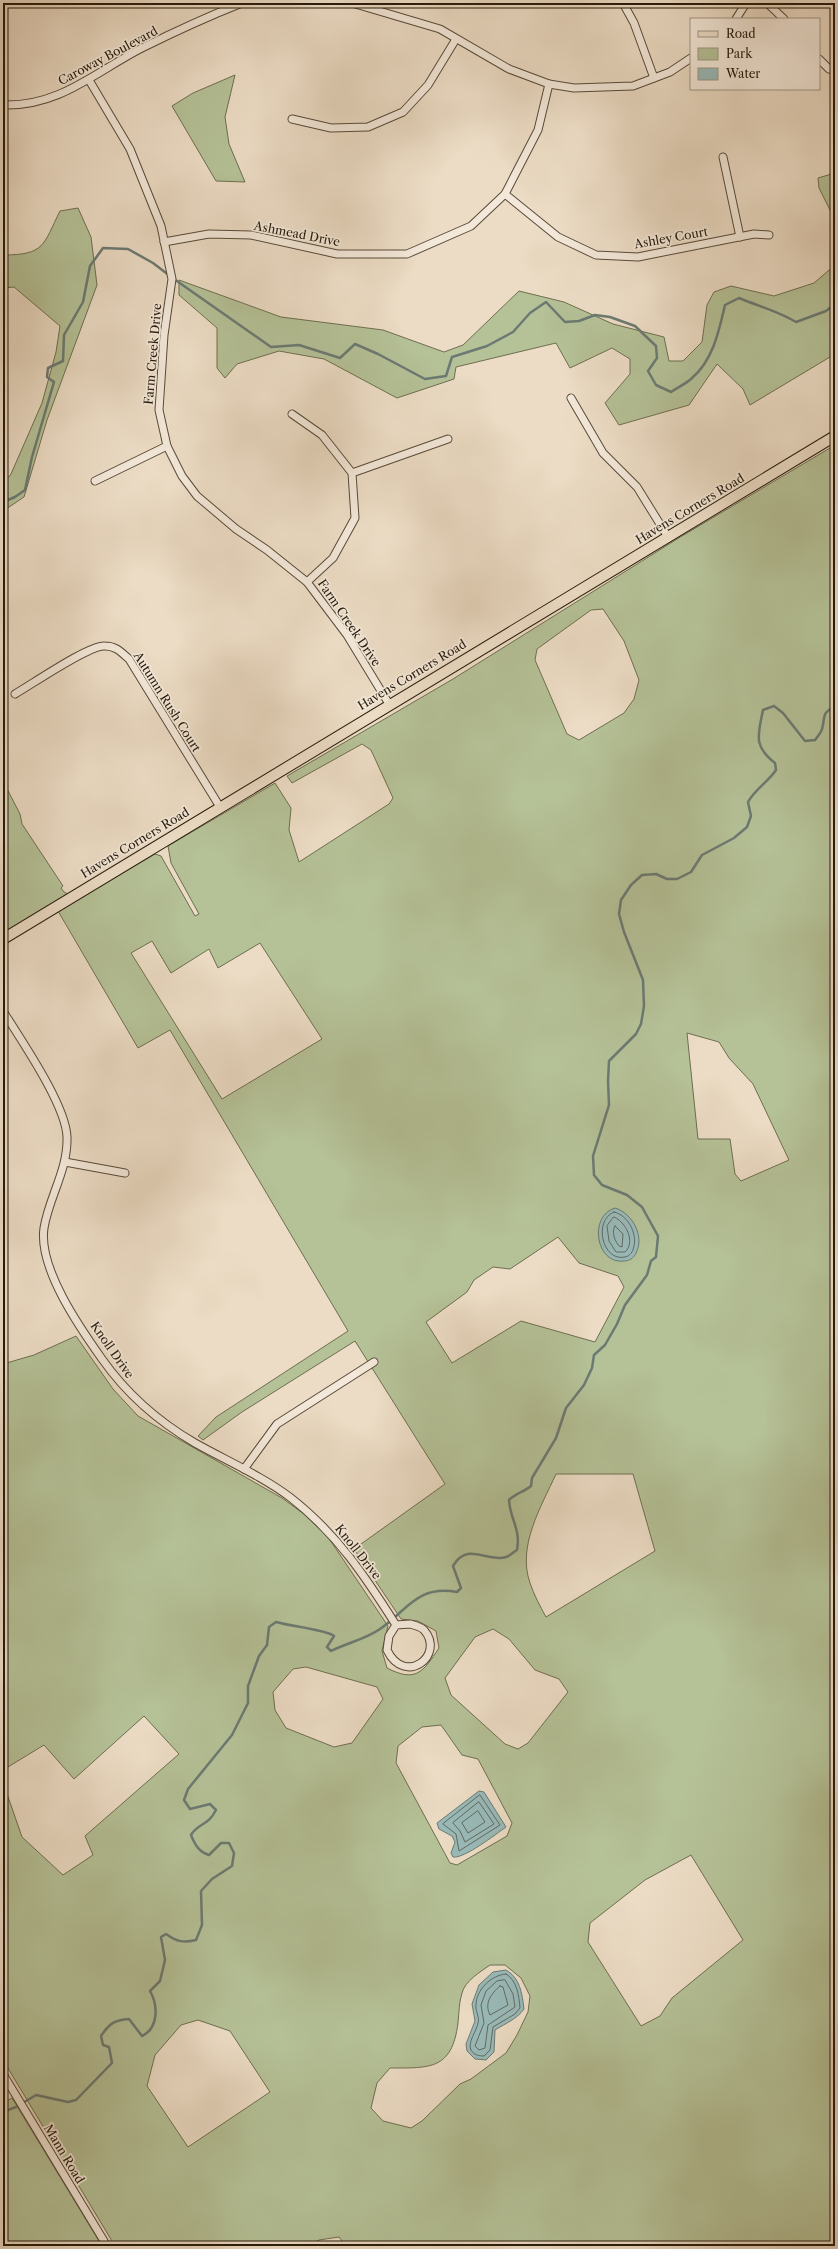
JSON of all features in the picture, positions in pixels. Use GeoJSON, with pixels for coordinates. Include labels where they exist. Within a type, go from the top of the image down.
{"type":"FeatureCollection","features":[{"type":"Feature","properties":{"kind":"main road","name":"Havens Corners Road"},"geometry":{"type":"LineString","coordinates":[[3,939],[389,704],[835,436]]}},
{"type":"Feature","properties":{"kind":"street","name":"Caroway Boulevard"},"geometry":{"type":"LineString","coordinates":[[3,105],[16,106],[54,98],[89,80],[141,49],[242,3]]}},
{"type":"Feature","properties":{"kind":"street"},"geometry":{"type":"LineString","coordinates":[[352,3],[440,29],[456,40],[509,69],[549,84],[574,88],[633,86],[670,72],[690,59]]}},
{"type":"Feature","properties":{"kind":"street"},"geometry":{"type":"LineString","coordinates":[[622,3],[634,23],[654,78]]}},
{"type":"Feature","properties":{"kind":"street"},"geometry":{"type":"LineString","coordinates":[[737,18],[746,3]]}},
{"type":"Feature","properties":{"kind":"street"},"geometry":{"type":"LineString","coordinates":[[767,3],[783,18]]}},
{"type":"Feature","properties":{"kind":"street"},"geometry":{"type":"LineString","coordinates":[[292,119],[331,128],[368,128],[403,112],[428,85],[456,40]]}},
{"type":"Feature","properties":{"kind":"street"},"geometry":{"type":"LineString","coordinates":[[820,60],[829,69],[835,70]]}},
{"type":"Feature","properties":{"kind":"street","name":"Farm Creek Drive"},"geometry":{"type":"LineString","coordinates":[[89,80],[130,149],[161,226],[172,280],[164,335],[159,410],[167,446],[182,476],[197,496],[236,529],[267,550],[307,582],[347,635],[389,704]]}},
{"type":"Feature","properties":{"kind":"street","name":"Ashmead Drive"},"geometry":{"type":"LineString","coordinates":[[164,242],[209,234],[251,235],[337,254],[407,254],[471,226],[505,194],[538,130],[549,84]]}},
{"type":"Feature","properties":{"kind":"street"},"geometry":{"type":"LineString","coordinates":[[723,157],[740,237]]}},
{"type":"Feature","properties":{"kind":"street","name":"Ashley Court"},"geometry":{"type":"LineString","coordinates":[[505,194],[558,237],[596,255],[638,257],[754,234],[769,235]]}},
{"type":"Feature","properties":{"kind":"street"},"geometry":{"type":"LineString","coordinates":[[571,398],[604,453],[637,487],[668,537]]}},
{"type":"Feature","properties":{"kind":"street"},"geometry":{"type":"LineString","coordinates":[[292,414],[322,435],[352,473],[355,518],[333,558],[307,582]]}},
{"type":"Feature","properties":{"kind":"street"},"geometry":{"type":"LineString","coordinates":[[352,473],[448,439]]}},
{"type":"Feature","properties":{"kind":"street"},"geometry":{"type":"LineString","coordinates":[[95,481],[167,446]]}},
{"type":"Feature","properties":{"kind":"street","name":"Autumn Rush Court"},"geometry":{"type":"LineString","coordinates":[[15,694],[90,649],[104,645],[118,649],[129,659],[220,807]]}},
{"type":"Feature","properties":{"kind":"street","name":"Knoll Drive"},"geometry":{"type":"LineString","coordinates":[[3,1011],[57,1102],[67,1135],[65,1162],[44,1229],[47,1266],[60,1293],[102,1359],[126,1389],[156,1416],[193,1441],[244,1469],[290,1498],[325,1527],[349,1554],[396,1625]]}},
{"type":"Feature","properties":{"kind":"street"},"geometry":{"type":"LineString","coordinates":[[65,1162],[125,1172]]}},
{"type":"Feature","properties":{"kind":"street"},"geometry":{"type":"LineString","coordinates":[[244,1469],[277,1424],[374,1362]]}},
{"type":"Feature","properties":{"kind":"street"},"geometry":{"type":"LineString","coordinates":[[410,1624],[423,1629],[429,1639],[430,1651],[426,1659],[418,1665],[410,1667],[400,1665],[392,1659],[387,1650],[389,1636],[396,1625],[410,1624]]}},
{"type":"Feature","properties":{"kind":"street","name":"Mann Road"},"geometry":{"type":"LineString","coordinates":[[3,2074],[107,2246]]}},
{"type":"Feature","properties":{"kind":"green space"},"geometry":{"type":"Polygon","coordinates":[[[235,75],[225,117],[229,144],[245,182],[216,181],[172,106],[193,93],[235,75]]]}},
{"type":"Feature","properties":{"kind":"green space"},"geometry":{"type":"Polygon","coordinates":[[[835,173],[835,220],[819,188],[818,178],[835,173]]]}},
{"type":"Feature","properties":{"kind":"green space"},"geometry":{"type":"Polygon","coordinates":[[[78,208],[91,237],[97,285],[47,420],[24,497],[3,511],[3,483],[11,474],[42,403],[56,352],[60,326],[14,287],[3,288],[3,255],[17,255],[35,250],[46,240],[60,211],[78,208]]]}},
{"type":"Feature","properties":{"kind":"green space"},"geometry":{"type":"Polygon","coordinates":[[[835,265],[835,354],[750,405],[743,389],[717,364],[689,405],[619,425],[605,403],[630,374],[630,359],[612,348],[570,368],[556,343],[456,367],[454,379],[397,398],[324,359],[279,351],[237,364],[225,378],[217,368],[217,328],[179,295],[179,280],[281,317],[383,330],[444,352],[463,345],[519,291],[564,302],[613,324],[664,337],[669,361],[683,361],[702,342],[707,305],[714,292],[731,286],[774,296],[814,283],[835,265]]]}},
{"type":"Feature","properties":{"kind":"green space"},"geometry":{"type":"Polygon","coordinates":[[[835,445],[835,2246],[346,2246],[339,2237],[319,2240],[309,2246],[115,2246],[3,2060],[3,1787],[6,1791],[22,1837],[63,1875],[93,1855],[85,1836],[179,1754],[144,1716],[74,1779],[44,1745],[3,1770],[3,1364],[34,1355],[76,1336],[113,1389],[138,1416],[282,1498],[304,1514],[328,1537],[388,1626],[382,1651],[387,1668],[405,1675],[418,1673],[423,1669],[439,1648],[436,1631],[418,1621],[401,1619],[354,1549],[445,1484],[355,1341],[242,1412],[203,1440],[198,1436],[216,1417],[348,1331],[170,1030],[138,1048],[58,911],[155,854],[161,856],[195,916],[199,914],[171,863],[168,846],[275,783],[291,808],[289,830],[299,862],[389,804],[393,798],[371,750],[362,744],[292,783],[287,776],[453,679],[682,536],[835,445]],[[603,609],[591,610],[537,649],[535,660],[567,734],[579,740],[624,713],[634,699],[639,680],[624,641],[603,609]],[[152,941],[131,953],[222,1099],[322,1039],[260,943],[218,968],[209,949],[171,973],[152,941]],[[687,1033],[698,1139],[730,1139],[735,1174],[741,1181],[789,1160],[753,1084],[729,1058],[719,1042],[687,1033]],[[558,1237],[510,1269],[493,1267],[474,1280],[467,1292],[426,1322],[452,1363],[521,1321],[595,1342],[624,1287],[618,1276],[579,1263],[558,1237]],[[556,1474],[532,1527],[526,1555],[527,1569],[530,1583],[546,1617],[655,1551],[633,1474],[556,1474]],[[493,1629],[475,1637],[445,1678],[451,1695],[505,1744],[518,1749],[528,1743],[568,1692],[559,1679],[535,1670],[509,1639],[493,1629]],[[306,1667],[293,1669],[273,1692],[275,1710],[286,1728],[334,1747],[352,1743],[383,1699],[377,1687],[306,1667]],[[441,1725],[422,1727],[398,1746],[396,1763],[450,1863],[457,1865],[507,1836],[512,1823],[478,1759],[462,1755],[441,1725]],[[691,1855],[645,1880],[590,1923],[588,1942],[641,2026],[660,2016],[672,1998],[743,1940],[691,1855]],[[490,1965],[466,1985],[462,1993],[455,2038],[450,2050],[444,2058],[437,2063],[428,2066],[417,2068],[390,2068],[377,2083],[371,2108],[383,2121],[411,2128],[422,2121],[460,2084],[471,2079],[506,2053],[528,2012],[530,1996],[521,1978],[505,1965],[490,1965]],[[198,2020],[181,2025],[155,2055],[147,2086],[188,2147],[270,2092],[230,2031],[198,2020]]]}},
{"type":"Feature","properties":{"kind":"green space"},"geometry":{"type":"Polygon","coordinates":[[[3,781],[20,814],[22,824],[63,886],[61,888],[68,894],[3,934],[3,781]]]}},
{"type":"Feature","properties":{"kind":"green space"},"geometry":{"type":"Polygon","coordinates":[[[12,2098],[102,2246],[3,2246],[3,2103],[12,2098]]]}},
{"type":"Feature","properties":{"kind":"water"},"geometry":{"type":"Polygon","coordinates":[[[615,1208],[627,1215],[638,1233],[639,1240],[635,1255],[633,1258],[624,1261],[614,1260],[607,1256],[599,1239],[601,1220],[606,1213],[615,1208]]]}},
{"type":"Feature","properties":{"kind":"water"},"geometry":{"type":"Polygon","coordinates":[[[479,1791],[484,1792],[506,1827],[465,1854],[458,1857],[453,1857],[451,1853],[455,1842],[452,1836],[439,1829],[437,1823],[479,1791]]]}},
{"type":"Feature","properties":{"kind":"water"},"geometry":{"type":"Polygon","coordinates":[[[506,1970],[511,1973],[520,1986],[524,2009],[515,2018],[495,2030],[494,2052],[486,2060],[475,2059],[467,2051],[466,2044],[475,2021],[472,2004],[479,1985],[493,1972],[506,1970]]]}},
{"type":"Feature","properties":{"kind":"waterway"},"geometry":{"type":"LineString","coordinates":[[3,502],[15,497],[25,490],[32,457],[54,382],[47,377],[48,368],[63,361],[64,335],[83,302],[90,266],[103,248],[128,249],[153,263],[170,276]]}},
{"type":"Feature","properties":{"kind":"waterway"},"geometry":{"type":"LineString","coordinates":[[174,279],[271,347],[299,345],[340,358],[355,344],[378,354],[425,379],[446,376],[452,357],[487,346],[513,332],[530,313],[546,302],[565,322],[579,321],[595,315],[610,317],[635,326],[656,346],[657,358],[648,371],[656,385],[671,392],[690,380],[705,363],[714,344],[725,305],[739,298],[796,322],[826,311],[835,304]]}},
{"type":"Feature","properties":{"kind":"waterway"},"geometry":{"type":"LineString","coordinates":[[3,2112],[16,2107],[36,2095],[68,2102],[76,2100],[112,2063],[109,2047],[103,2045],[101,2036],[112,2023],[119,2020],[129,2019],[142,2036],[152,2028],[155,2016],[155,2003],[150,1991],[160,1981],[165,1960],[161,1937],[166,1934],[181,1941],[196,1940],[202,1925],[201,1891],[212,1879],[232,1866],[234,1853],[229,1843],[221,1843],[209,1855],[200,1850],[191,1835],[197,1828],[210,1819],[216,1810],[210,1804],[190,1809],[184,1800],[188,1789],[232,1735],[248,1703],[248,1686],[259,1656],[267,1645],[269,1627],[276,1622],[330,1634],[334,1636],[327,1647],[331,1651],[363,1638],[380,1629],[413,1601],[422,1596],[431,1592],[457,1592],[461,1588],[453,1566],[465,1555],[478,1554],[499,1558],[507,1556],[517,1550],[518,1536],[511,1513],[509,1500],[531,1486],[532,1478],[556,1438],[566,1408],[584,1385],[592,1368],[594,1355],[605,1345],[617,1324],[625,1305],[647,1275],[651,1261],[656,1257],[658,1236],[642,1207],[627,1195],[602,1185],[594,1175],[593,1156],[609,1105],[609,1061],[636,1034],[641,1024],[644,1006],[643,980],[624,932],[619,914],[621,900],[631,885],[642,875],[656,874],[667,879],[677,879],[691,872],[702,855],[734,838],[747,827],[751,816],[748,802],[754,793],[776,770],[775,763],[768,757],[760,745],[759,733],[763,710],[774,706],[783,713],[805,741],[815,740],[820,733],[825,714],[835,706]]}}]}
